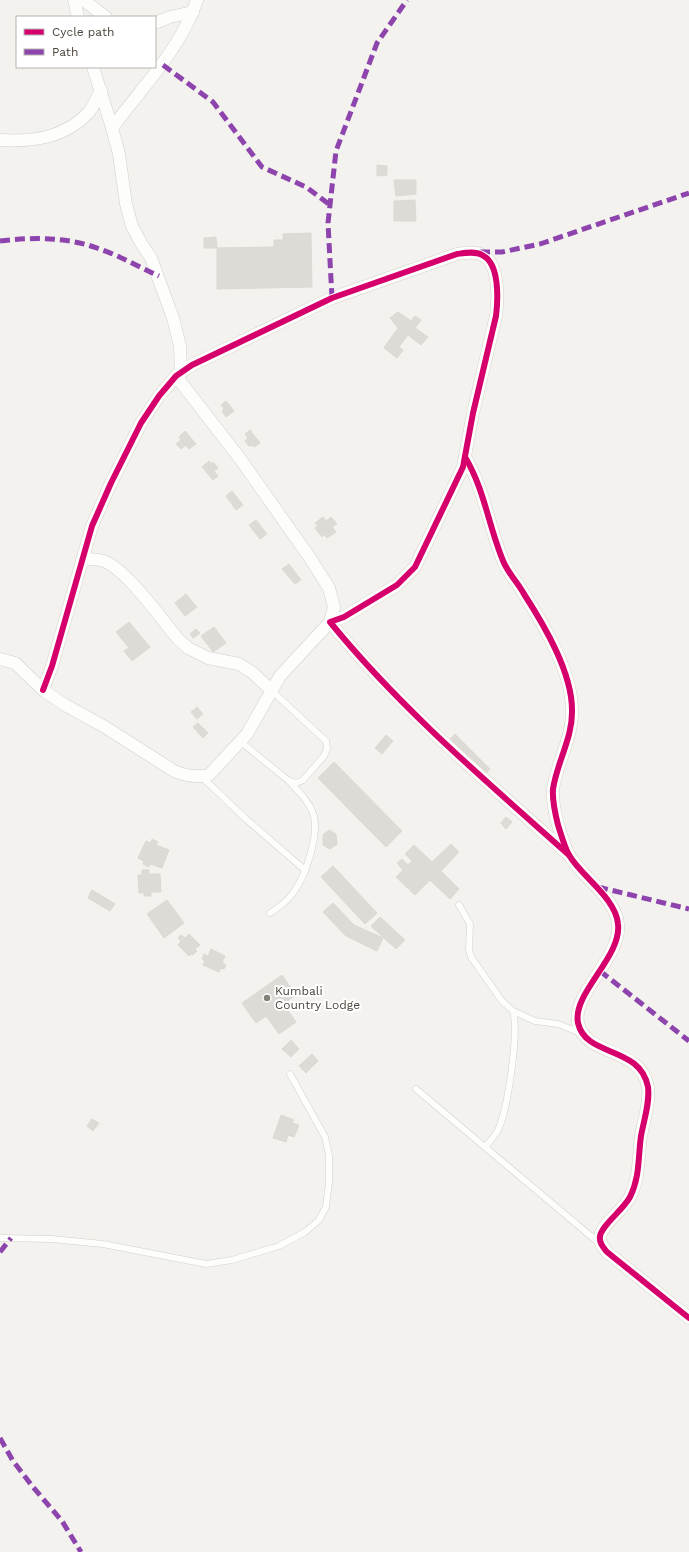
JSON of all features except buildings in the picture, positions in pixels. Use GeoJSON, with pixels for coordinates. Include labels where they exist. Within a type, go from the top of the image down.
{"type":"FeatureCollection","features":[{"type":"Feature","properties":{"kind":"street"},"geometry":{"type":"LineString","coordinates":[[74,0],[78,16]]}},
{"type":"Feature","properties":{"kind":"street"},"geometry":{"type":"LineString","coordinates":[[83,0],[105,16]]}},
{"type":"Feature","properties":{"kind":"street"},"geometry":{"type":"LineString","coordinates":[[112,128],[135,97],[163,65],[180,40],[197,0]]}},
{"type":"Feature","properties":{"kind":"street"},"geometry":{"type":"LineString","coordinates":[[156,23],[170,17],[193,12]]}},
{"type":"Feature","properties":{"kind":"street"},"geometry":{"type":"LineString","coordinates":[[93,68],[119,154],[126,204],[132,226],[151,258],[171,311],[180,346],[178,374],[242,460],[310,558],[332,597],[334,607],[330,622]]}},
{"type":"Feature","properties":{"kind":"street"},"geometry":{"type":"LineString","coordinates":[[0,140],[22,141],[49,138],[70,127],[89,111],[101,90]]}},
{"type":"Feature","properties":{"kind":"street"},"geometry":{"type":"LineString","coordinates":[[1,657],[16,662],[43,690],[64,705],[105,727],[174,771],[186,776],[202,777],[209,775],[247,734],[280,676],[330,622],[344,617],[397,585],[415,567],[460,477],[465,457],[473,413],[498,302],[494,272],[490,262],[482,255],[472,252],[450,256],[332,298],[244,339],[178,374],[158,396],[141,423],[111,483],[92,526],[52,666],[43,690]]}},
{"type":"Feature","properties":{"kind":"street"},"geometry":{"type":"LineString","coordinates":[[465,457],[478,481],[506,566],[524,594],[557,654],[571,693],[571,727],[553,789],[553,806],[569,855]]}},
{"type":"Feature","properties":{"kind":"street"},"geometry":{"type":"LineString","coordinates":[[82,560],[96,559],[111,565],[131,584],[188,648],[208,658],[239,664],[253,673],[272,692]]}},
{"type":"Feature","properties":{"kind":"street"},"geometry":{"type":"LineString","coordinates":[[330,622],[362,661],[442,741],[569,855],[609,903],[618,920],[619,934],[613,950],[588,990],[580,1006],[578,1019],[582,1033],[592,1043],[634,1062],[647,1082],[648,1092],[647,1108],[641,1137],[639,1173],[635,1186],[622,1210],[602,1231],[600,1244],[607,1252],[689,1318]]}},
{"type":"Feature","properties":{"kind":"lane"},"geometry":{"type":"LineString","coordinates":[[272,692],[326,741],[327,749],[324,756],[303,780],[296,782],[289,781]]}},
{"type":"Feature","properties":{"kind":"lane"},"geometry":{"type":"LineString","coordinates":[[240,742],[289,781],[305,798],[313,813],[316,825],[305,870],[294,891],[282,906],[270,913]]}},
{"type":"Feature","properties":{"kind":"lane"},"geometry":{"type":"LineString","coordinates":[[202,777],[247,820],[305,870]]}},
{"type":"Feature","properties":{"kind":"lane"},"geometry":{"type":"LineString","coordinates":[[459,905],[470,924],[469,949],[471,957],[502,1001],[513,1011],[535,1021],[558,1024],[582,1033]]}},
{"type":"Feature","properties":{"kind":"lane"},"geometry":{"type":"LineString","coordinates":[[485,1147],[497,1131],[503,1116],[513,1057],[516,1021],[513,1011]]}},
{"type":"Feature","properties":{"kind":"lane"},"geometry":{"type":"LineString","coordinates":[[0,1238],[52,1239],[103,1244],[206,1264],[232,1260],[279,1246],[305,1232],[319,1220],[326,1207],[329,1182],[329,1156],[325,1137],[290,1074]]}},
{"type":"Feature","properties":{"kind":"lane"},"geometry":{"type":"LineString","coordinates":[[416,1089],[600,1244]]}},
{"type":"Feature","properties":{"kind":"marked path"},"geometry":{"type":"LineString","coordinates":[[332,298],[328,223],[336,151],[377,43],[407,0]]}},
{"type":"Feature","properties":{"kind":"marked path"},"geometry":{"type":"LineString","coordinates":[[163,65],[213,102],[262,167],[306,187],[330,205]]}},
{"type":"Feature","properties":{"kind":"marked path"},"geometry":{"type":"LineString","coordinates":[[480,252],[502,252],[540,244],[689,193]]}},
{"type":"Feature","properties":{"kind":"marked path"},"geometry":{"type":"LineString","coordinates":[[0,241],[49,239],[85,244],[105,251],[159,276]]}},
{"type":"Feature","properties":{"kind":"marked path"},"geometry":{"type":"LineString","coordinates":[[598,887],[689,909]]}},
{"type":"Feature","properties":{"kind":"marked path"},"geometry":{"type":"LineString","coordinates":[[600,971],[689,1041]]}},
{"type":"Feature","properties":{"kind":"marked path"},"geometry":{"type":"LineString","coordinates":[[0,1252],[11,1238]]}},
{"type":"Feature","properties":{"kind":"marked path"},"geometry":{"type":"LineString","coordinates":[[0,1438],[13,1461],[62,1521],[81,1552]]}},
{"type":"Feature","properties":{"kind":"cycle path"},"geometry":{"type":"LineString","coordinates":[[43,690],[52,666],[92,526],[111,483],[141,423],[159,396],[176,376],[192,365],[332,298],[457,254],[476,253],[488,259],[492,266],[496,282],[497,309],[473,413],[463,467],[415,567],[397,585],[344,617],[330,622],[357,654],[414,714],[569,855]]}},
{"type":"Feature","properties":{"kind":"cycle path"},"geometry":{"type":"LineString","coordinates":[[465,457],[472,470],[482,496],[494,537],[504,563],[548,634],[556,649],[567,680],[571,695],[572,720],[553,789],[555,812],[569,855],[574,863],[605,896],[616,914],[618,924],[617,936],[613,949],[582,1000],[578,1011],[578,1023],[583,1034],[591,1042],[635,1064],[643,1074],[648,1087],[647,1105],[641,1136],[636,1182],[627,1202],[605,1227],[600,1236],[600,1241],[607,1252],[689,1318]]}},
{"type":"Feature","properties":{"kind":"place","name":"Kumbali Country Lodge"},"geometry":{"type":"Point","coordinates":[267,998]}}]}
